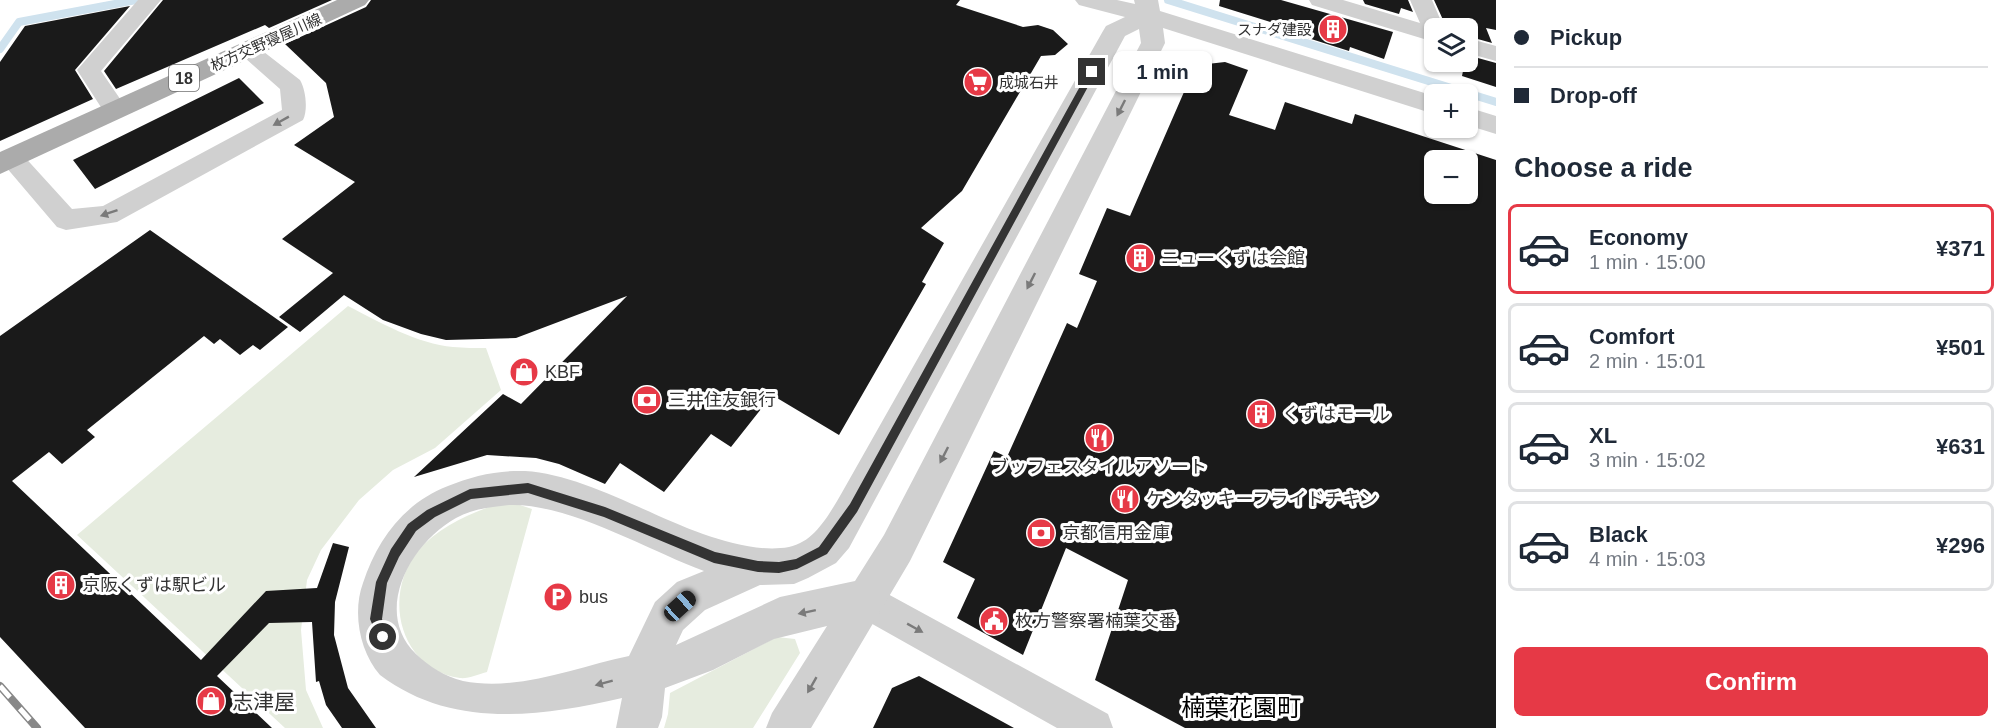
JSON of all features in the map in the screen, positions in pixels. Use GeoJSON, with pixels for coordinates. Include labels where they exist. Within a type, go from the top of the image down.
{"type":"FeatureCollection","features":[{"type":"Feature","properties":{"kind":"main road","name":"枚方交野寝屋川線"},"geometry":{"type":"LineString","coordinates":[[3,162],[357,0]]}},
{"type":"Feature","properties":{"kind":"street"},"geometry":{"type":"LineString","coordinates":[[115,109],[89,70],[150,0]]}},
{"type":"Feature","properties":{"kind":"street"},"geometry":{"type":"LineString","coordinates":[[1087,0],[1147,8],[1424,102]]}},
{"type":"Feature","properties":{"kind":"street"},"geometry":{"type":"LineString","coordinates":[[1320,0],[1424,30]]}},
{"type":"Feature","properties":{"kind":"street"},"geometry":{"type":"LineString","coordinates":[[1421,0],[1428,18]]}},
{"type":"Feature","properties":{"kind":"street"},"geometry":{"type":"LineString","coordinates":[[1094,728],[864,599],[778,618],[687,661],[547,697],[490,706],[458,702],[432,692],[410,677],[390,655],[376,619],[382,582],[395,553],[412,528],[431,513],[470,494],[528,488],[574,500],[714,558],[758,567],[779,568],[797,564],[823,551],[845,522],[1115,31],[1147,8]]}},
{"type":"Feature","properties":{"kind":"street"},"geometry":{"type":"LineString","coordinates":[[787,728],[902,538],[1153,43],[1147,8]]}},
{"type":"Feature","properties":{"kind":"street"},"geometry":{"type":"LineString","coordinates":[[1478,48],[1496,54]]}},
{"type":"Feature","properties":{"kind":"street"},"geometry":{"type":"LineString","coordinates":[[3,162],[66,220],[108,215],[294,114],[292,86],[247,50]]}},
{"type":"Feature","properties":{"kind":"street"},"geometry":{"type":"LineString","coordinates":[[1478,119],[1496,125]]}},
{"type":"Feature","properties":{"kind":"street"},"geometry":{"type":"LineString","coordinates":[[637,728],[641,717],[648,658],[669,616],[691,596],[758,567]]}},
{"type":"Feature","properties":{"kind":"shaded area"},"geometry":{"type":"Polygon","coordinates":[[[348,306],[426,342],[453,347],[486,348],[501,390],[435,448],[393,470],[359,500],[321,550],[307,580],[301,630],[306,690],[323,728],[285,728],[77,535],[348,306]]]}},
{"type":"Feature","properties":{"kind":"shaded area"},"geometry":{"type":"Polygon","coordinates":[[[497,504],[517,504],[532,509],[487,672],[460,678],[439,672],[423,661],[410,645],[403,628],[399,608],[401,588],[407,569],[426,542],[455,522],[497,504]]]}},
{"type":"Feature","properties":{"kind":"shaded area"},"geometry":{"type":"Polygon","coordinates":[[[777,637],[795,639],[800,653],[753,728],[664,728],[670,693],[777,637]]]}},
{"type":"Feature","properties":{"kind":"building"},"geometry":{"type":"Polygon","coordinates":[[[163,0],[332,0],[269,28],[265,25],[116,89],[104,71],[163,0]]]}},
{"type":"Feature","properties":{"kind":"building"},"geometry":{"type":"Polygon","coordinates":[[[371,0],[960,0],[956,5],[1023,27],[1038,25],[1053,30],[1068,44],[1055,55],[1041,56],[962,191],[921,228],[944,243],[922,282],[926,284],[839,435],[772,395],[731,447],[711,434],[664,492],[620,463],[605,484],[559,464],[536,458],[487,455],[414,477],[503,394],[521,404],[627,296],[516,338],[446,340],[421,334],[383,320],[344,295],[300,332],[279,317],[333,273],[282,239],[355,182],[294,145],[334,117],[326,83],[285,44],[366,7],[371,0]]]}},
{"type":"Feature","properties":{"kind":"building"},"geometry":{"type":"Polygon","coordinates":[[[1220,0],[1281,0],[1393,32],[1384,59],[1350,47],[1349,51],[1308,38],[1309,34],[1219,6],[1220,0]]]}},
{"type":"Feature","properties":{"kind":"building"},"geometry":{"type":"Polygon","coordinates":[[[1363,0],[1408,0],[1413,12],[1401,8],[1399,14],[1365,4],[1363,0]]]}},
{"type":"Feature","properties":{"kind":"building"},"geometry":{"type":"Polygon","coordinates":[[[1434,0],[1496,0],[1496,30],[1486,28],[1492,43],[1478,39],[1478,18],[1442,18],[1434,0]]]}},
{"type":"Feature","properties":{"kind":"building"},"geometry":{"type":"Polygon","coordinates":[[[130,6],[75,70],[93,99],[0,141],[0,62],[25,26],[130,6]]]}},
{"type":"Feature","properties":{"kind":"building"},"geometry":{"type":"Polygon","coordinates":[[[1478,58],[1496,63],[1496,87],[1462,76],[1463,72],[1478,72],[1478,58]]]}},
{"type":"Feature","properties":{"kind":"building","name":"くずはモール"},"geometry":{"type":"Polygon","coordinates":[[[1225,62],[1248,70],[1229,115],[1275,130],[1285,102],[1352,124],[1355,114],[1465,150],[1424,150],[1424,204],[1478,204],[1478,154],[1496,160],[1496,728],[1185,728],[1095,680],[1128,580],[1066,548],[1023,655],[957,618],[975,579],[943,562],[994,451],[1007,457],[1067,323],[1077,328],[1097,281],[1079,274],[1107,208],[1130,216],[1184,92],[1179,90],[1181,86],[1151,76],[1154,70],[1225,62]]]}},
{"type":"Feature","properties":{"kind":"building"},"geometry":{"type":"Polygon","coordinates":[[[239,78],[264,103],[95,189],[73,160],[239,78]]]}},
{"type":"Feature","properties":{"kind":"building"},"geometry":{"type":"Polygon","coordinates":[[[150,230],[288,327],[260,350],[253,345],[240,355],[220,339],[214,344],[204,336],[87,430],[95,437],[62,464],[49,452],[12,481],[201,660],[266,591],[317,588],[333,543],[349,547],[335,602],[334,635],[348,688],[376,728],[342,728],[326,705],[319,681],[316,682],[312,622],[269,623],[217,676],[272,728],[85,728],[0,637],[0,336],[150,230]]]}},
{"type":"Feature","properties":{"kind":"building"},"geometry":{"type":"Polygon","coordinates":[[[919,676],[1014,728],[873,728],[892,688],[919,676]]]}},
{"type":"Feature","properties":{"kind":"waterway"},"geometry":{"type":"LineString","coordinates":[[0,49],[19,22],[136,0]]}},
{"type":"Feature","properties":{"kind":"waterway"},"geometry":{"type":"LineString","coordinates":[[1168,0],[1496,102]]}},
{"type":"Feature","properties":{"kind":"railway"},"geometry":{"type":"LineString","coordinates":[[0,686],[37,728]]}},
{"type":"Feature","properties":{"kind":"place","name":"スナダ建設"},"geometry":{"type":"Point","coordinates":[1333,29]}},
{"type":"Feature","properties":{"kind":"place","name":"成城石井"},"geometry":{"type":"Point","coordinates":[978,82]}},
{"type":"Feature","properties":{"kind":"place","name":"ニューくずは会館"},"geometry":{"type":"Point","coordinates":[1140,258]}},
{"type":"Feature","properties":{"kind":"place","name":"KBF"},"geometry":{"type":"Point","coordinates":[524,372]}},
{"type":"Feature","properties":{"kind":"place","name":"三井住友銀行"},"geometry":{"type":"Point","coordinates":[647,400]}},
{"type":"Feature","properties":{"kind":"place","name":"くずはモール"},"geometry":{"type":"Point","coordinates":[1261,414]}},
{"type":"Feature","properties":{"kind":"place","name":"ブッフェスタイルアソート"},"geometry":{"type":"Point","coordinates":[1099,438]}},
{"type":"Feature","properties":{"kind":"place","name":"ケンタッキーフライドチキン"},"geometry":{"type":"Point","coordinates":[1125,499]}},
{"type":"Feature","properties":{"kind":"place","name":"京都信用金庫"},"geometry":{"type":"Point","coordinates":[1041,533]}},
{"type":"Feature","properties":{"kind":"place","name":"京阪くずは駅ビル"},"geometry":{"type":"Point","coordinates":[61,585]}},
{"type":"Feature","properties":{"kind":"place","name":"bus"},"geometry":{"type":"Point","coordinates":[558,597]}},
{"type":"Feature","properties":{"kind":"place","name":"枚方警察署楠葉交番"},"geometry":{"type":"Point","coordinates":[994,621]}},
{"type":"Feature","properties":{"kind":"place","name":"志津屋"},"geometry":{"type":"Point","coordinates":[211,701]}},
{"type":"Feature","properties":{"kind":"district","name":"楠葉花園町"},"geometry":{"type":"Point","coordinates":[1241,707]}},
{"type":"Feature","properties":{"kind":"route"},"geometry":{"type":"LineString","coordinates":[[383,637],[376,619],[382,582],[395,553],[412,528],[431,513],[470,494],[528,488],[574,500],[714,558],[758,567],[779,568],[797,564],[823,551],[853,508],[1092,72]]}}]}
